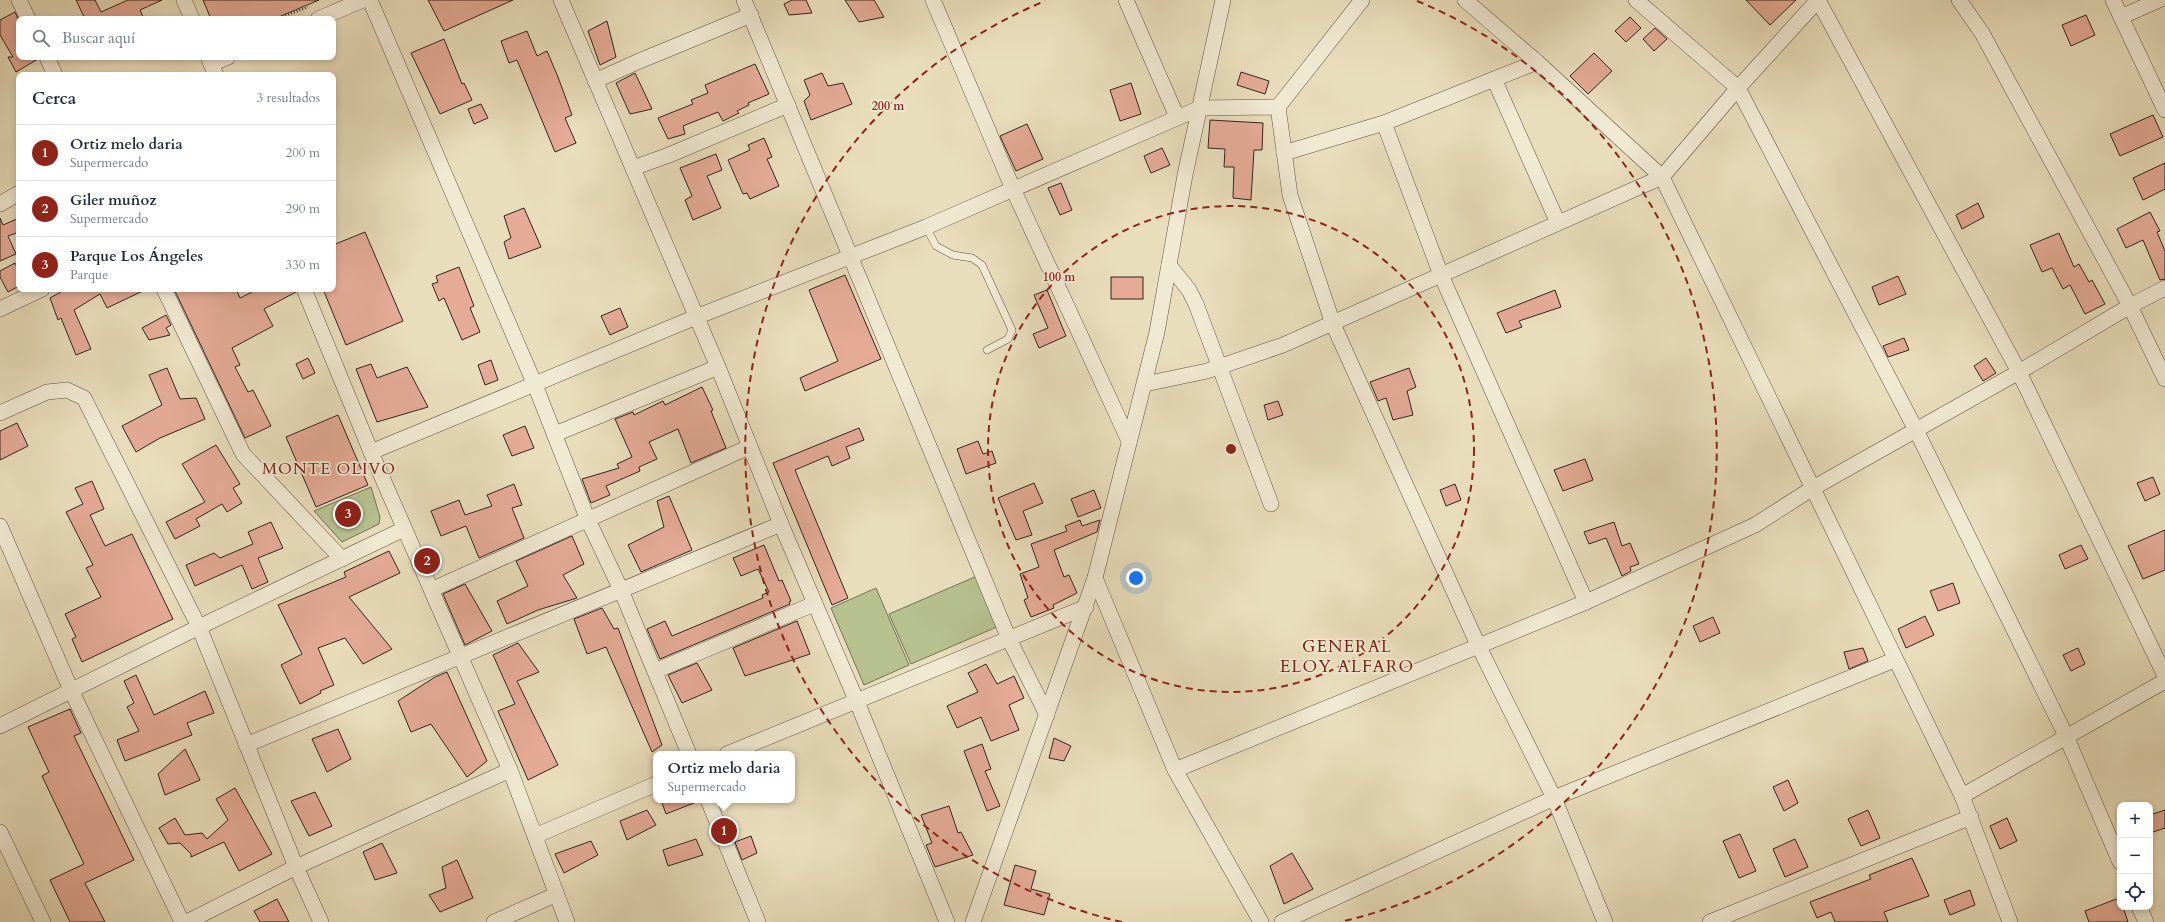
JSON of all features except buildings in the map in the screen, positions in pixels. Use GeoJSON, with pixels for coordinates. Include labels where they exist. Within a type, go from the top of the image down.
{"type":"FeatureCollection","features":[{"type":"Feature","properties":{"kind":"street"},"geometry":{"type":"LineString","coordinates":[[19,0],[27,16]]}},
{"type":"Feature","properties":{"kind":"street"},"geometry":{"type":"LineString","coordinates":[[184,0],[191,16]]}},
{"type":"Feature","properties":{"kind":"street"},"geometry":{"type":"LineString","coordinates":[[325,16],[363,0]]}},
{"type":"Feature","properties":{"kind":"street"},"geometry":{"type":"LineString","coordinates":[[370,0],[535,384],[556,434],[588,520],[621,590],[688,751]]}},
{"type":"Feature","properties":{"kind":"street"},"geometry":{"type":"LineString","coordinates":[[562,0],[718,367],[749,447],[814,604],[857,702],[947,922]]}},
{"type":"Feature","properties":{"kind":"street"},"geometry":{"type":"LineString","coordinates":[[744,0],[852,256],[1009,639],[1047,715]]}},
{"type":"Feature","properties":{"kind":"street"},"geometry":{"type":"LineString","coordinates":[[933,0],[1013,189],[1129,441]]}},
{"type":"Feature","properties":{"kind":"street"},"geometry":{"type":"LineString","coordinates":[[1126,0],[1177,118]]}},
{"type":"Feature","properties":{"kind":"street"},"geometry":{"type":"LineString","coordinates":[[973,922],[1086,607],[1095,578],[1129,441],[1145,384],[1169,265],[1185,175],[1223,0]]}},
{"type":"Feature","properties":{"kind":"street"},"geometry":{"type":"LineString","coordinates":[[1362,0],[1278,107],[1290,195],[1333,324],[1478,645],[1554,798],[1605,922]]}},
{"type":"Feature","properties":{"kind":"street"},"geometry":{"type":"LineString","coordinates":[[1465,0],[1537,62],[1662,177],[1813,488],[1894,660],[1962,796],[2010,922]]}},
{"type":"Feature","properties":{"kind":"street"},"geometry":{"type":"LineString","coordinates":[[1636,0],[1738,88],[1916,430],[2066,736],[2117,855]]}},
{"type":"Feature","properties":{"kind":"street"},"geometry":{"type":"LineString","coordinates":[[1145,384],[1219,366],[1283,345],[1662,177],[1738,88],[1818,0],[2019,372],[2165,676]]}},
{"type":"Feature","properties":{"kind":"street"},"geometry":{"type":"LineString","coordinates":[[1959,0],[1982,33],[2130,306],[2165,379]]}},
{"type":"Feature","properties":{"kind":"street"},"geometry":{"type":"LineString","coordinates":[[2113,0],[2163,101]]}},
{"type":"Feature","properties":{"kind":"street"},"geometry":{"type":"LineString","coordinates":[[2121,17],[2159,0]]}},
{"type":"Feature","properties":{"kind":"street"},"geometry":{"type":"LineString","coordinates":[[596,81],[637,62],[751,16]]}},
{"type":"Feature","properties":{"kind":"street"},"geometry":{"type":"LineString","coordinates":[[48,60],[54,72]]}},
{"type":"Feature","properties":{"kind":"street"},"geometry":{"type":"LineString","coordinates":[[212,65],[222,60]]}},
{"type":"Feature","properties":{"kind":"street"},"geometry":{"type":"LineString","coordinates":[[1284,153],[1384,123],[1537,62]]}},
{"type":"Feature","properties":{"kind":"street"},"geometry":{"type":"LineString","coordinates":[[1494,79],[1558,223]]}},
{"type":"Feature","properties":{"kind":"street"},"geometry":{"type":"LineString","coordinates":[[633,168],[670,155],[788,105]]}},
{"type":"Feature","properties":{"kind":"street"},"geometry":{"type":"LineString","coordinates":[[371,452],[696,317],[926,227],[1200,108],[1278,107]]}},
{"type":"Feature","properties":{"kind":"street"},"geometry":{"type":"LineString","coordinates":[[1384,123],[1441,275],[1586,602]]}},
{"type":"Feature","properties":{"kind":"street"},"geometry":{"type":"LineString","coordinates":[[0,204],[16,195]]}},
{"type":"Feature","properties":{"kind":"street"},"geometry":{"type":"LineString","coordinates":[[1169,265],[1189,290],[1196,304],[1271,504]]}},
{"type":"Feature","properties":{"kind":"street"},"geometry":{"type":"LineString","coordinates":[[1175,770],[1586,602],[1755,525],[1813,488],[2019,372],[2130,306],[2165,288]]}},
{"type":"Feature","properties":{"kind":"street"},"geometry":{"type":"LineString","coordinates":[[0,309],[36,292]]}},
{"type":"Feature","properties":{"kind":"street"},"geometry":{"type":"LineString","coordinates":[[165,292],[243,454],[342,559]]}},
{"type":"Feature","properties":{"kind":"street"},"geometry":{"type":"LineString","coordinates":[[305,292],[371,452],[404,529],[433,589],[460,657],[510,770],[567,922]]}},
{"type":"Feature","properties":{"kind":"street"},"geometry":{"type":"LineString","coordinates":[[556,434],[718,367]]}},
{"type":"Feature","properties":{"kind":"street"},"geometry":{"type":"LineString","coordinates":[[0,413],[47,392],[67,390],[84,398],[199,627],[296,867],[321,922]]}},
{"type":"Feature","properties":{"kind":"street"},"geometry":{"type":"LineString","coordinates":[[433,589],[749,447]]}},
{"type":"Feature","properties":{"kind":"street"},"geometry":{"type":"LineString","coordinates":[[246,745],[781,524]]}},
{"type":"Feature","properties":{"kind":"street"},"geometry":{"type":"LineString","coordinates":[[0,526],[71,690],[182,922]]}},
{"type":"Feature","properties":{"kind":"street"},"geometry":{"type":"LineString","coordinates":[[0,726],[199,627],[404,529]]}},
{"type":"Feature","properties":{"kind":"street"},"geometry":{"type":"LineString","coordinates":[[1095,578],[1175,770],[1261,922]]}},
{"type":"Feature","properties":{"kind":"street"},"geometry":{"type":"LineString","coordinates":[[655,671],[814,604]]}},
{"type":"Feature","properties":{"kind":"street"},"geometry":{"type":"LineString","coordinates":[[734,751],[1086,607]]}},
{"type":"Feature","properties":{"kind":"street"},"geometry":{"type":"LineString","coordinates":[[1282,922],[1554,798],[1894,660]]}},
{"type":"Feature","properties":{"kind":"street"},"geometry":{"type":"LineString","coordinates":[[1962,796],[2165,681]]}},
{"type":"Feature","properties":{"kind":"street"},"geometry":{"type":"LineString","coordinates":[[187,922],[296,867],[510,770]]}},
{"type":"Feature","properties":{"kind":"street"},"geometry":{"type":"LineString","coordinates":[[536,836],[653,785]]}},
{"type":"Feature","properties":{"kind":"street"},"geometry":{"type":"LineString","coordinates":[[709,803],[758,922]]}},
{"type":"Feature","properties":{"kind":"street"},"geometry":{"type":"LineString","coordinates":[[1710,922],[1971,817]]}},
{"type":"Feature","properties":{"kind":"street"},"geometry":{"type":"LineString","coordinates":[[0,832],[43,922]]}},
{"type":"Feature","properties":{"kind":"street"},"geometry":{"type":"LineString","coordinates":[[494,922],[556,895]]}},
{"type":"Feature","properties":{"kind":"street"},"geometry":{"type":"LineString","coordinates":[[2140,910],[2146,922]]}},
{"type":"Feature","properties":{"kind":"lane"},"geometry":{"type":"LineString","coordinates":[[926,227],[936,246],[953,255],[972,258],[982,265],[1012,330],[1008,339],[987,350]]}},
{"type":"Feature","properties":{"kind":"path"},"geometry":{"type":"LineString","coordinates":[[285,16],[315,4]]}},
{"type":"Feature","properties":{"kind":"green space"},"geometry":{"type":"Polygon","coordinates":[[[371,487],[380,517],[379,524],[342,542],[314,511],[371,487]]]}},
{"type":"Feature","properties":{"kind":"green space"},"geometry":{"type":"Polygon","coordinates":[[[977,576],[999,626],[911,664],[889,614],[977,576]]]}},
{"type":"Feature","properties":{"kind":"green space"},"geometry":{"type":"Polygon","coordinates":[[[876,588],[909,665],[864,685],[831,608],[876,588]]]}},
{"type":"Feature","properties":{"kind":"place","name":"Parque Los Ángeles"},"geometry":{"type":"Point","coordinates":[348,514]}},
{"type":"Feature","properties":{"kind":"place","name":"Giler muñoz"},"geometry":{"type":"Point","coordinates":[427,561]}},
{"type":"Feature","properties":{"kind":"place","name":"Ortiz melo daria"},"geometry":{"type":"Point","coordinates":[724,831]}},
{"type":"Feature","properties":{"kind":"district","name":"MONTE OLIVO"},"geometry":{"type":"Point","coordinates":[329,469]}},
{"type":"Feature","properties":{"kind":"district","name":"GENERAL ELOY ALFARO"},"geometry":{"type":"Point","coordinates":[1347,656]}}]}
